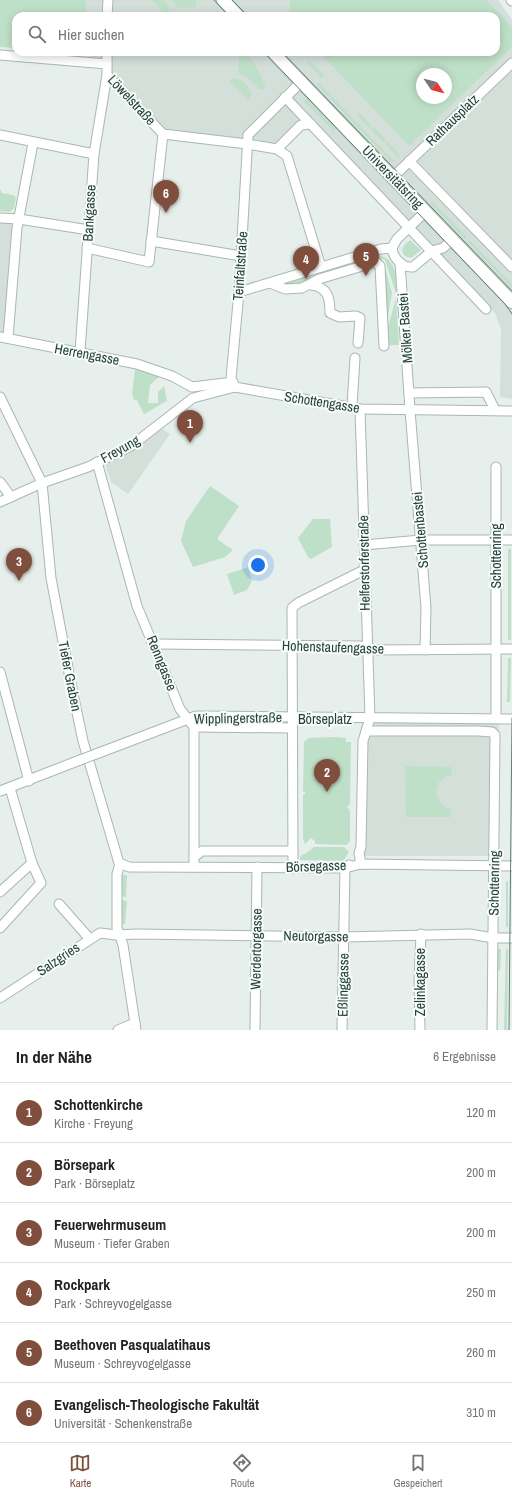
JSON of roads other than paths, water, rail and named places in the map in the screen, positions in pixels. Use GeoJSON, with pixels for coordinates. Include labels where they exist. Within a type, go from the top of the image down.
{"type":"FeatureCollection","features":[{"type":"Feature","properties":{"kind":"main road"},"geometry":{"type":"LineString","coordinates":[[223,0],[234,12]]}},
{"type":"Feature","properties":{"kind":"main road","name":"Universitätsring"},"geometry":{"type":"LineString","coordinates":[[276,56],[512,302]]}},
{"type":"Feature","properties":{"kind":"street"},"geometry":{"type":"LineString","coordinates":[[107,12],[108,0]]}},
{"type":"Feature","properties":{"kind":"street","name":"Löwelstraße"},"geometry":{"type":"LineString","coordinates":[[0,55],[107,64],[107,75],[163,134],[277,149]]}},
{"type":"Feature","properties":{"kind":"street"},"geometry":{"type":"LineString","coordinates":[[107,56],[107,64]]}},
{"type":"Feature","properties":{"kind":"street","name":"Rathausplatz"},"geometry":{"type":"LineString","coordinates":[[393,177],[512,63]]}},
{"type":"Feature","properties":{"kind":"street","name":"Bankgasse"},"geometry":{"type":"LineString","coordinates":[[80,352],[89,230],[88,219],[94,154],[107,75]]}},
{"type":"Feature","properties":{"kind":"street"},"geometry":{"type":"LineString","coordinates":[[247,144],[248,135],[301,82]]}},
{"type":"Feature","properties":{"kind":"street","name":"Universitätsring"},"geometry":{"type":"LineString","coordinates":[[285,97],[486,309]]}},
{"type":"Feature","properties":{"kind":"street"},"geometry":{"type":"LineString","coordinates":[[311,124],[301,125],[277,149],[287,156],[321,267]]}},
{"type":"Feature","properties":{"kind":"street"},"geometry":{"type":"LineString","coordinates":[[0,134],[33,143],[94,154]]}},
{"type":"Feature","properties":{"kind":"street"},"geometry":{"type":"LineString","coordinates":[[87,248],[149,262],[163,134]]}},
{"type":"Feature","properties":{"kind":"street"},"geometry":{"type":"LineString","coordinates":[[4,338],[17,228],[33,143]]}},
{"type":"Feature","properties":{"kind":"street","name":"Teinfaltstraße"},"geometry":{"type":"LineString","coordinates":[[235,387],[231,378],[239,292],[247,144]]}},
{"type":"Feature","properties":{"kind":"street","name":"Universitätsring"},"geometry":{"type":"LineString","coordinates":[[409,161],[512,267]]}},
{"type":"Feature","properties":{"kind":"street"},"geometry":{"type":"LineString","coordinates":[[239,292],[381,249],[392,248],[397,239],[426,211]]}},
{"type":"Feature","properties":{"kind":"street"},"geometry":{"type":"LineString","coordinates":[[0,218],[19,219],[89,230]]}},
{"type":"Feature","properties":{"kind":"street"},"geometry":{"type":"LineString","coordinates":[[400,263],[405,266],[413,267],[432,251],[443,248],[453,239]]}},
{"type":"Feature","properties":{"kind":"street"},"geometry":{"type":"LineString","coordinates":[[151,241],[241,256]]}},
{"type":"Feature","properties":{"kind":"street","name":"Mölker Bastei"},"geometry":{"type":"LineString","coordinates":[[392,248],[394,256],[400,263],[409,393]]}},
{"type":"Feature","properties":{"kind":"street","name":"Mölker Bastei"},"geometry":{"type":"LineString","coordinates":[[311,285],[319,279],[376,262],[380,266],[384,346]]}},
{"type":"Feature","properties":{"kind":"street"},"geometry":{"type":"LineString","coordinates":[[270,283],[285,290],[302,288],[311,285],[318,286],[326,292],[330,298],[330,313],[339,317],[356,316],[360,318],[358,343]]}},
{"type":"Feature","properties":{"kind":"street","name":"Herrengasse"},"geometry":{"type":"LineString","coordinates":[[4,338],[137,364],[172,376],[192,387]]}},
{"type":"Feature","properties":{"kind":"street","name":"Helferstorferstraße"},"geometry":{"type":"LineString","coordinates":[[356,358],[356,407],[364,545],[370,718]]}},
{"type":"Feature","properties":{"kind":"street"},"geometry":{"type":"LineString","coordinates":[[189,400],[192,387],[226,383],[231,378]]}},
{"type":"Feature","properties":{"kind":"street","name":"Schottengasse"},"geometry":{"type":"LineString","coordinates":[[235,387],[356,407],[410,410],[512,411]]}},
{"type":"Feature","properties":{"kind":"street","name":"Freyung"},"geometry":{"type":"LineString","coordinates":[[0,502],[42,484],[88,467],[131,446],[189,400],[202,395],[235,387]]}},
{"type":"Feature","properties":{"kind":"street"},"geometry":{"type":"LineString","coordinates":[[410,410],[409,393],[486,392],[495,410]]}},
{"type":"Feature","properties":{"kind":"street"},"geometry":{"type":"LineString","coordinates":[[0,397],[42,484]]}},
{"type":"Feature","properties":{"kind":"street","name":"Schottenbastei"},"geometry":{"type":"LineString","coordinates":[[410,410],[426,608],[426,650]]}},
{"type":"Feature","properties":{"kind":"street","name":"Renngasse"},"geometry":{"type":"LineString","coordinates":[[96,462],[137,606],[180,709],[194,728]]}},
{"type":"Feature","properties":{"kind":"street","name":"Schottenring"},"geometry":{"type":"LineString","coordinates":[[496,467],[496,718]]}},
{"type":"Feature","properties":{"kind":"street"},"geometry":{"type":"LineString","coordinates":[[0,482],[11,497]]}},
{"type":"Feature","properties":{"kind":"street","name":"Tiefer Graben"},"geometry":{"type":"LineString","coordinates":[[42,484],[51,578],[83,741],[116,860],[120,864]]}},
{"type":"Feature","properties":{"kind":"street"},"geometry":{"type":"LineString","coordinates":[[364,545],[420,540],[512,540]]}},
{"type":"Feature","properties":{"kind":"street"},"geometry":{"type":"LineString","coordinates":[[291,717],[293,606],[364,570]]}},
{"type":"Feature","properties":{"kind":"street","name":"Hohenstaufengasse"},"geometry":{"type":"LineString","coordinates":[[154,644],[367,647],[376,650],[512,649]]}},
{"type":"Feature","properties":{"kind":"street"},"geometry":{"type":"LineString","coordinates":[[0,672],[3,695],[29,781],[0,792]]}},
{"type":"Feature","properties":{"kind":"street","name":"Wipplingerstraße"},"geometry":{"type":"LineString","coordinates":[[29,781],[196,716],[291,717]]}},
{"type":"Feature","properties":{"kind":"street","name":"Börseplatz"},"geometry":{"type":"LineString","coordinates":[[293,868],[291,717],[370,718],[362,741],[361,848],[359,853],[361,864]]}},
{"type":"Feature","properties":{"kind":"street"},"geometry":{"type":"LineString","coordinates":[[370,718],[512,719]]}},
{"type":"Feature","properties":{"kind":"street"},"geometry":{"type":"LineString","coordinates":[[194,728],[194,862]]}},
{"type":"Feature","properties":{"kind":"street","name":"Wipplingerstraße"},"geometry":{"type":"LineString","coordinates":[[194,728],[291,728]]}},
{"type":"Feature","properties":{"kind":"street","name":"Schottenring"},"geometry":{"type":"LineString","coordinates":[[366,731],[492,732],[495,735],[492,1030]]}},
{"type":"Feature","properties":{"kind":"street"},"geometry":{"type":"LineString","coordinates":[[0,928],[41,883],[32,863],[10,788]]}},
{"type":"Feature","properties":{"kind":"street","name":"Börsegasse"},"geometry":{"type":"LineString","coordinates":[[194,862],[202,851],[293,851]]}},
{"type":"Feature","properties":{"kind":"street"},"geometry":{"type":"LineString","coordinates":[[345,868],[359,853]]}},
{"type":"Feature","properties":{"kind":"street","name":"Börsegasse"},"geometry":{"type":"LineString","coordinates":[[120,864],[129,867],[194,862],[293,868],[345,868],[361,864],[512,866]]}},
{"type":"Feature","properties":{"kind":"street"},"geometry":{"type":"LineString","coordinates":[[0,892],[32,863]]}},
{"type":"Feature","properties":{"kind":"street"},"geometry":{"type":"LineString","coordinates":[[118,1030],[136,1026],[123,944],[117,923],[117,879],[120,864]]}},
{"type":"Feature","properties":{"kind":"street","name":"Werdertorgasse"},"geometry":{"type":"LineString","coordinates":[[255,1030],[257,867]]}},
{"type":"Feature","properties":{"kind":"street","name":"Eßlinggasse"},"geometry":{"type":"LineString","coordinates":[[342,1030],[345,868]]}},
{"type":"Feature","properties":{"kind":"street"},"geometry":{"type":"LineString","coordinates":[[59,904],[89,938]]}},
{"type":"Feature","properties":{"kind":"street","name":"Salzgries"},"geometry":{"type":"LineString","coordinates":[[0,998],[89,938],[100,933],[120,935]]}},
{"type":"Feature","properties":{"kind":"street","name":"Zelinkagasse"},"geometry":{"type":"LineString","coordinates":[[420,1030],[419,983],[421,934]]}},
{"type":"Feature","properties":{"kind":"street","name":"Neutorgasse"},"geometry":{"type":"LineString","coordinates":[[120,935],[257,935],[344,937],[470,934],[493,938],[512,938]]}},
{"type":"Feature","properties":{"kind":"tram line"},"geometry":{"type":"LineString","coordinates":[[214,0],[225,12]]}},
{"type":"Feature","properties":{"kind":"tram line"},"geometry":{"type":"LineString","coordinates":[[232,0],[244,12]]}},
{"type":"Feature","properties":{"kind":"tram line"},"geometry":{"type":"LineString","coordinates":[[268,56],[505,304],[512,314]]}},
{"type":"Feature","properties":{"kind":"tram line"},"geometry":{"type":"LineString","coordinates":[[286,56],[512,291]]}},
{"type":"Feature","properties":{"kind":"tram line"},"geometry":{"type":"LineString","coordinates":[[509,1030],[512,718]]}},
{"type":"Feature","properties":{"kind":"place","name":"Evangelisch-Theologische Fakultät"},"geometry":{"type":"Point","coordinates":[166,213]}},
{"type":"Feature","properties":{"kind":"place","name":"Beethoven Pasqualatihaus"},"geometry":{"type":"Point","coordinates":[366,276]}},
{"type":"Feature","properties":{"kind":"place","name":"Rockpark"},"geometry":{"type":"Point","coordinates":[306,279]}},
{"type":"Feature","properties":{"kind":"place","name":"Schottenkirche"},"geometry":{"type":"Point","coordinates":[190,443]}},
{"type":"Feature","properties":{"kind":"place","name":"Feuerwehrmuseum"},"geometry":{"type":"Point","coordinates":[19,581]}},
{"type":"Feature","properties":{"kind":"place","name":"Börsepark"},"geometry":{"type":"Point","coordinates":[327,792]}}]}
